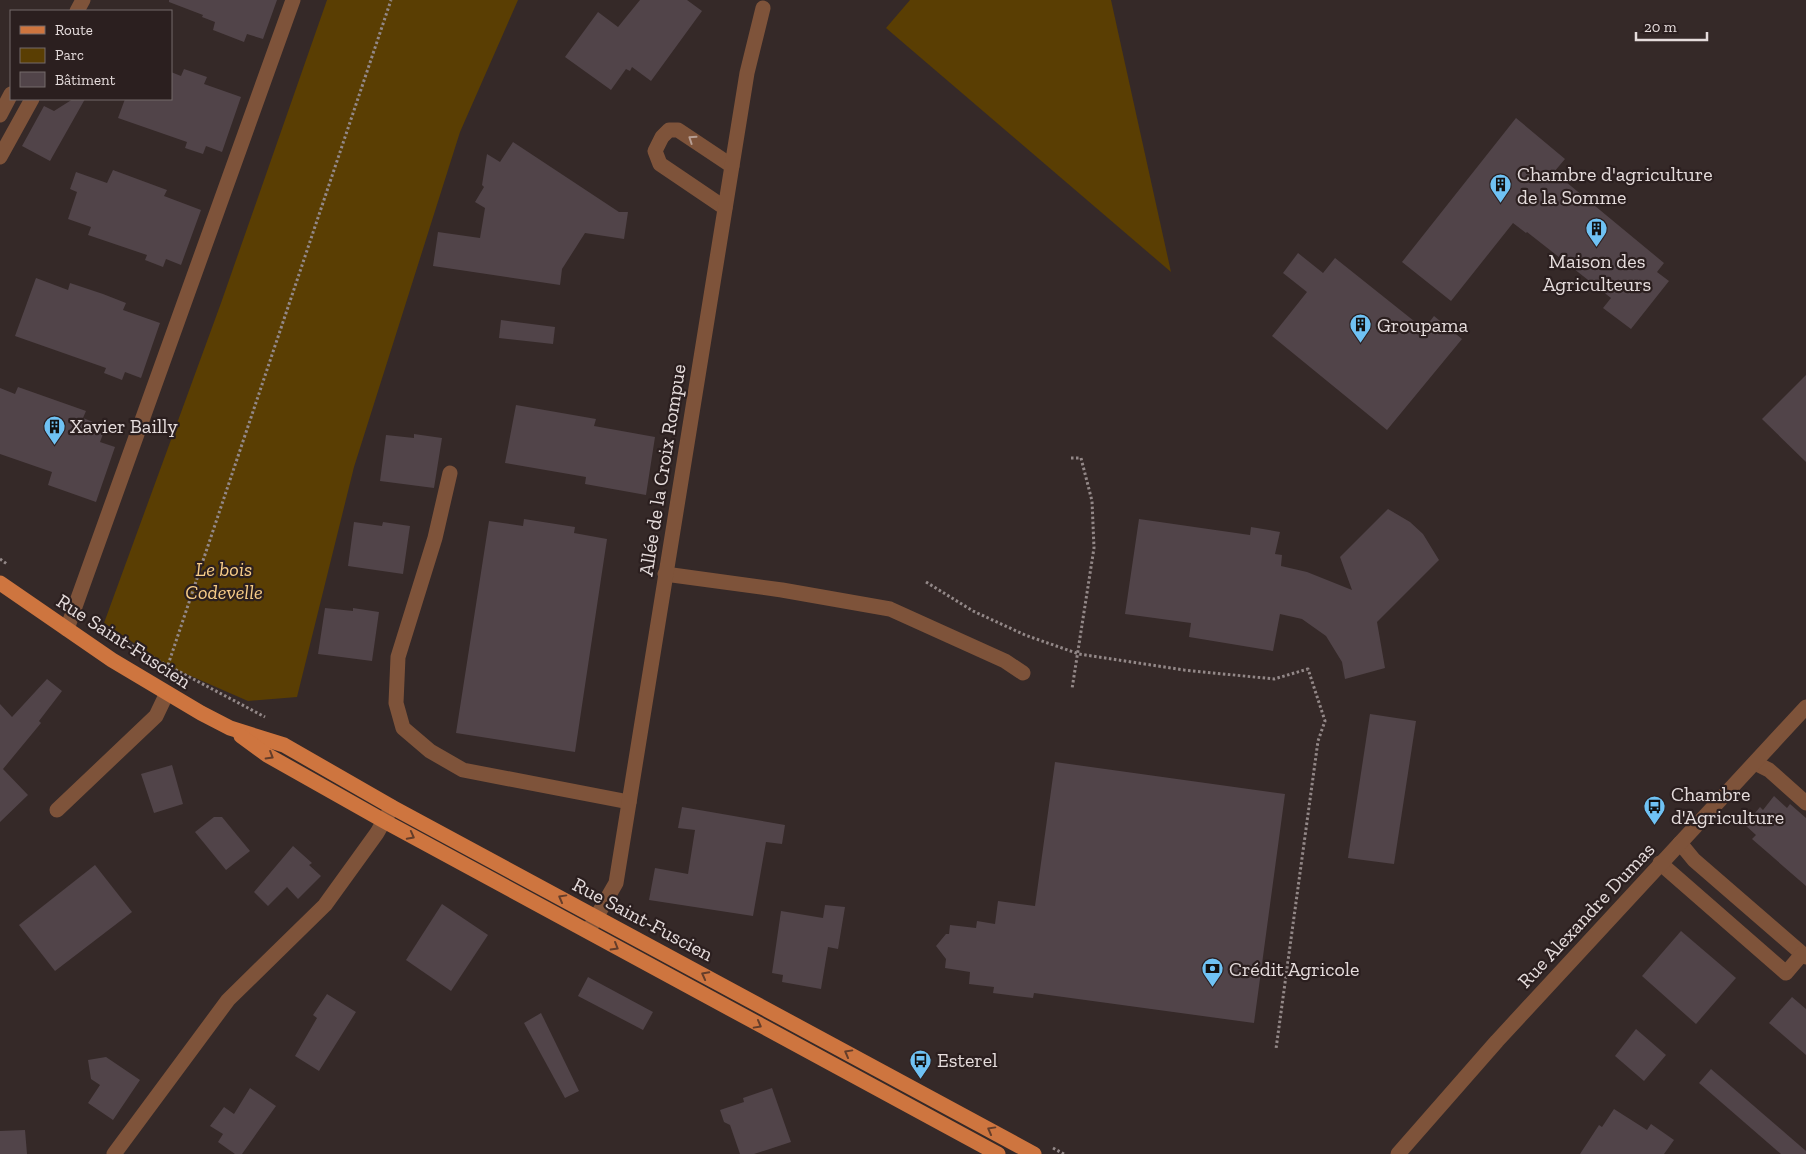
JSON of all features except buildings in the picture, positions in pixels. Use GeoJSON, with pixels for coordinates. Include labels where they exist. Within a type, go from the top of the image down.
{"type":"FeatureCollection","features":[{"type":"Feature","properties":{"kind":"main road","name":"Rue Saint-Fuscien"},"geometry":{"type":"LineString","coordinates":[[0,583],[112,660],[230,728],[267,756],[998,1154]]}},
{"type":"Feature","properties":{"kind":"main road","name":"Rue Saint-Fuscien"},"geometry":{"type":"LineString","coordinates":[[230,728],[284,745],[392,808],[1034,1154]]}},
{"type":"Feature","properties":{"kind":"street"},"geometry":{"type":"LineString","coordinates":[[67,629],[293,0]]}},
{"type":"Feature","properties":{"kind":"street","name":"Allée de la Croix Rompue"},"geometry":{"type":"LineString","coordinates":[[588,932],[616,883],[747,73],[763,8]]}},
{"type":"Feature","properties":{"kind":"street"},"geometry":{"type":"LineString","coordinates":[[0,115],[10,96]]}},
{"type":"Feature","properties":{"kind":"street"},"geometry":{"type":"LineString","coordinates":[[0,157],[31,100]]}},
{"type":"Feature","properties":{"kind":"street"},"geometry":{"type":"LineString","coordinates":[[725,208],[660,164],[655,150],[662,137],[669,130],[678,130],[732,166]]}},
{"type":"Feature","properties":{"kind":"street"},"geometry":{"type":"LineString","coordinates":[[450,473],[435,538],[398,657],[396,703],[403,728],[430,750],[462,770],[629,802]]}},
{"type":"Feature","properties":{"kind":"street"},"geometry":{"type":"LineString","coordinates":[[665,574],[782,590],[890,609],[1005,661],[1023,673]]}},
{"type":"Feature","properties":{"kind":"street"},"geometry":{"type":"LineString","coordinates":[[57,810],[156,716],[167,693]]}},
{"type":"Feature","properties":{"kind":"street","name":"Rue Alexandre Dumas"},"geometry":{"type":"LineString","coordinates":[[1398,1154],[1497,1041],[1806,707]]}},
{"type":"Feature","properties":{"kind":"street"},"geometry":{"type":"LineString","coordinates":[[1755,762],[1769,770],[1806,803]]}},
{"type":"Feature","properties":{"kind":"street"},"geometry":{"type":"LineString","coordinates":[[114,1154],[228,1000],[325,905],[392,808]]}},
{"type":"Feature","properties":{"kind":"street"},"geometry":{"type":"LineString","coordinates":[[1660,864],[1786,973],[1804,956],[1694,860],[1680,843]]}},
{"type":"Feature","properties":{"kind":"path"},"geometry":{"type":"LineString","coordinates":[[168,666],[391,0]]}},
{"type":"Feature","properties":{"kind":"path"},"geometry":{"type":"LineString","coordinates":[[1071,458],[1081,458],[1092,501],[1094,548],[1079,654],[1072,689]]}},
{"type":"Feature","properties":{"kind":"path"},"geometry":{"type":"LineString","coordinates":[[926,582],[973,611],[1025,635],[1079,654],[1184,670],[1274,679],[1308,669],[1325,721],[1318,741],[1276,1049]]}},
{"type":"Feature","properties":{"kind":"green space","name":"Le bois Codevelle"},"geometry":{"type":"Polygon","coordinates":[[[327,0],[518,0],[460,132],[354,467],[297,697],[248,701],[168,666],[104,623],[221,303],[327,0]]]}},
{"type":"Feature","properties":{"kind":"green space"},"geometry":{"type":"Polygon","coordinates":[[[910,0],[1111,0],[1171,272],[886,28],[910,0]]]}},
{"type":"Feature","properties":{"kind":"place","name":"Chambre d'agriculture de la Somme"},"geometry":{"type":"Point","coordinates":[1501,204]}},
{"type":"Feature","properties":{"kind":"place","name":"Maison des Agriculteurs"},"geometry":{"type":"Point","coordinates":[1597,248]}},
{"type":"Feature","properties":{"kind":"place","name":"Groupama"},"geometry":{"type":"Point","coordinates":[1361,344]}},
{"type":"Feature","properties":{"kind":"place","name":"Xavier Bailly"},"geometry":{"type":"Point","coordinates":[54,445]}},
{"type":"Feature","properties":{"kind":"place","name":"Chambre d'Agriculture"},"geometry":{"type":"Point","coordinates":[1655,825]}},
{"type":"Feature","properties":{"kind":"place","name":"Crédit Agricole"},"geometry":{"type":"Point","coordinates":[1213,988]}},
{"type":"Feature","properties":{"kind":"place","name":"Esterel"},"geometry":{"type":"Point","coordinates":[921,1079]}}]}
